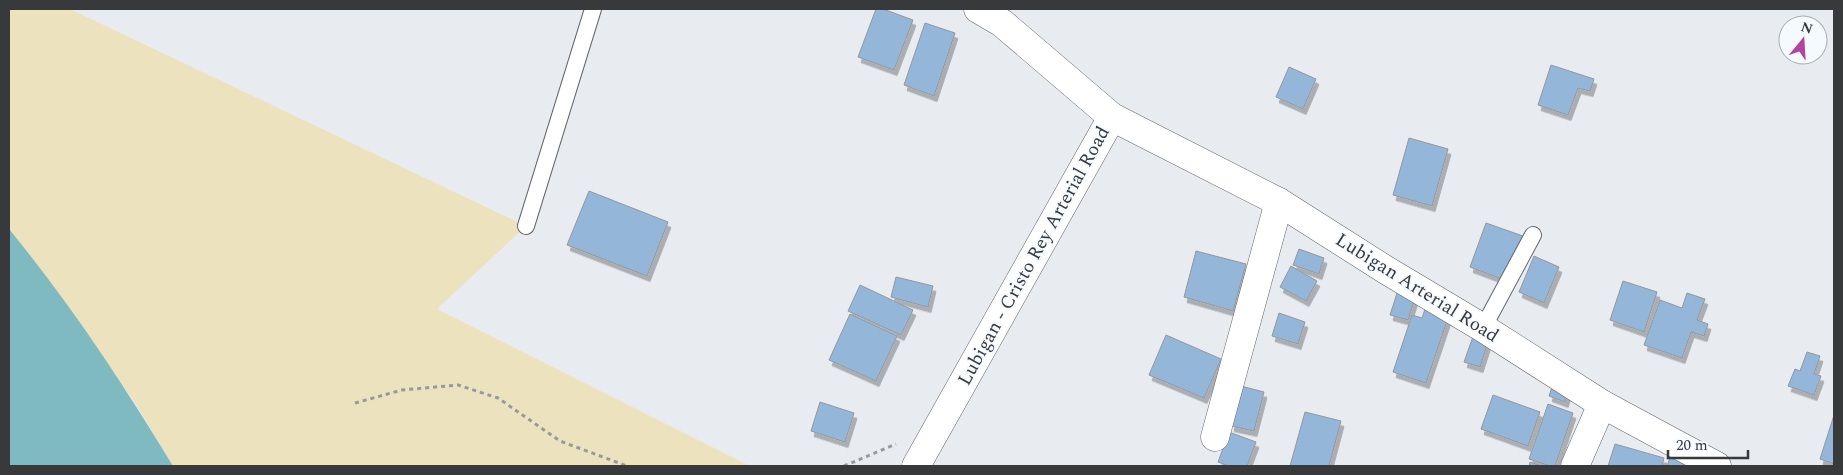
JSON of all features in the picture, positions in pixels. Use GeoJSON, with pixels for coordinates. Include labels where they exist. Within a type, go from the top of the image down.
{"type":"FeatureCollection","features":[{"type":"Feature","properties":{"kind":"main road","name":"Lubigan - Cristo Rey Arterial Road"},"geometry":{"type":"LineString","coordinates":[[916,466],[1112,117],[1002,22],[978,9]]}},
{"type":"Feature","properties":{"kind":"main road","name":"Lubigan Arterial Road"},"geometry":{"type":"LineString","coordinates":[[1112,117],[1279,202],[1602,404],[1717,466]]}},
{"type":"Feature","properties":{"kind":"main road"},"geometry":{"type":"LineString","coordinates":[[1214,437],[1279,202]]}},
{"type":"Feature","properties":{"kind":"main road"},"geometry":{"type":"LineString","coordinates":[[1575,466],[1602,404]]}},
{"type":"Feature","properties":{"kind":"lane"},"geometry":{"type":"LineString","coordinates":[[526,226],[593,9]]}},
{"type":"Feature","properties":{"kind":"lane"},"geometry":{"type":"LineString","coordinates":[[1483,328],[1533,235]]}},
{"type":"Feature","properties":{"kind":"path"},"geometry":{"type":"LineString","coordinates":[[355,403],[402,390],[458,386],[498,398],[560,440],[627,466]]}},
{"type":"Feature","properties":{"kind":"path"},"geometry":{"type":"LineString","coordinates":[[844,466],[938,425]]}},
{"type":"Feature","properties":{"kind":"sand"},"geometry":{"type":"Polygon","coordinates":[[[9,9],[70,9],[526,226],[437,309],[750,466],[173,466],[134,401],[9,235],[9,9]]]}},
{"type":"Feature","properties":{"kind":"water"},"geometry":{"type":"Polygon","coordinates":[[[9,229],[32,257],[95,344],[173,466],[9,466],[9,229]]]}},
{"type":"Feature","properties":{"kind":"building"},"geometry":{"type":"Polygon","coordinates":[[[876,9],[883,9],[913,20],[894,70],[858,57],[876,9]]]}},
{"type":"Feature","properties":{"kind":"building"},"geometry":{"type":"Polygon","coordinates":[[[925,23],[955,33],[934,96],[904,85],[925,23]]]}},
{"type":"Feature","properties":{"kind":"building"},"geometry":{"type":"Polygon","coordinates":[[[1551,65],[1594,79],[1590,91],[1578,88],[1568,115],[1538,105],[1551,65]]]}},
{"type":"Feature","properties":{"kind":"building"},"geometry":{"type":"Polygon","coordinates":[[[1289,67],[1316,79],[1303,109],[1276,97],[1289,67]]]}},
{"type":"Feature","properties":{"kind":"building"},"geometry":{"type":"Polygon","coordinates":[[[1409,138],[1448,149],[1432,206],[1393,195],[1409,138]]]}},
{"type":"Feature","properties":{"kind":"building"},"geometry":{"type":"Polygon","coordinates":[[[589,191],[668,222],[647,276],[567,245],[589,191]]]}},
{"type":"Feature","properties":{"kind":"building"},"geometry":{"type":"Polygon","coordinates":[[[1486,223],[1523,236],[1507,281],[1470,267],[1486,223]]]}},
{"type":"Feature","properties":{"kind":"building"},"geometry":{"type":"Polygon","coordinates":[[[1299,249],[1324,258],[1319,274],[1293,265],[1299,249]]]}},
{"type":"Feature","properties":{"kind":"building"},"geometry":{"type":"Polygon","coordinates":[[[1196,251],[1246,264],[1233,311],[1184,297],[1196,251]]]}},
{"type":"Feature","properties":{"kind":"building"},"geometry":{"type":"Polygon","coordinates":[[[1534,256],[1559,267],[1544,303],[1519,292],[1534,256]]]}},
{"type":"Feature","properties":{"kind":"building"},"geometry":{"type":"Polygon","coordinates":[[[1291,266],[1317,281],[1306,301],[1280,287],[1291,266]]]}},
{"type":"Feature","properties":{"kind":"building"},"geometry":{"type":"Polygon","coordinates":[[[896,277],[933,286],[928,307],[891,297],[896,277]]]}},
{"type":"Feature","properties":{"kind":"building"},"geometry":{"type":"Polygon","coordinates":[[[1623,281],[1657,292],[1644,332],[1610,320],[1623,281]]]}},
{"type":"Feature","properties":{"kind":"building"},"geometry":{"type":"Polygon","coordinates":[[[860,285],[913,310],[901,335],[848,311],[860,285]]]}},
{"type":"Feature","properties":{"kind":"building"},"geometry":{"type":"Polygon","coordinates":[[[1398,290],[1416,295],[1408,320],[1390,315],[1398,290]]]}},
{"type":"Feature","properties":{"kind":"building"},"geometry":{"type":"Polygon","coordinates":[[[1687,293],[1705,299],[1697,320],[1708,324],[1704,336],[1691,332],[1682,358],[1644,345],[1660,300],[1682,308],[1687,293]]]}},
{"type":"Feature","properties":{"kind":"building"},"geometry":{"type":"Polygon","coordinates":[[[1426,306],[1449,315],[1426,383],[1393,372],[1412,315],[1422,318],[1426,306]]]}},
{"type":"Feature","properties":{"kind":"building"},"geometry":{"type":"Polygon","coordinates":[[[1279,313],[1305,322],[1298,344],[1272,336],[1279,313]]]}},
{"type":"Feature","properties":{"kind":"building"},"geometry":{"type":"Polygon","coordinates":[[[850,314],[897,336],[876,381],[829,360],[850,314]]]}},
{"type":"Feature","properties":{"kind":"building"},"geometry":{"type":"Polygon","coordinates":[[[1476,328],[1491,333],[1480,367],[1464,362],[1476,328]]]}},
{"type":"Feature","properties":{"kind":"building"},"geometry":{"type":"Polygon","coordinates":[[[1166,335],[1221,359],[1204,398],[1149,375],[1166,335]]]}},
{"type":"Feature","properties":{"kind":"building"},"geometry":{"type":"Polygon","coordinates":[[[1807,352],[1820,356],[1814,374],[1821,376],[1814,395],[1788,386],[1795,369],[1800,371],[1807,352]]]}},
{"type":"Feature","properties":{"kind":"building"},"geometry":{"type":"Polygon","coordinates":[[[1556,375],[1572,381],[1565,402],[1549,396],[1556,375]]]}},
{"type":"Feature","properties":{"kind":"building"},"geometry":{"type":"Polygon","coordinates":[[[1241,386],[1264,392],[1254,431],[1231,426],[1241,386]]]}},
{"type":"Feature","properties":{"kind":"building"},"geometry":{"type":"Polygon","coordinates":[[[1493,395],[1540,412],[1528,446],[1481,429],[1493,395]]]}},
{"type":"Feature","properties":{"kind":"building"},"geometry":{"type":"Polygon","coordinates":[[[820,402],[854,413],[845,442],[811,431],[820,402]]]}},
{"type":"Feature","properties":{"kind":"building"},"geometry":{"type":"Polygon","coordinates":[[[1548,404],[1573,413],[1555,466],[1529,459],[1548,404]]]}},
{"type":"Feature","properties":{"kind":"building"},"geometry":{"type":"Polygon","coordinates":[[[1305,412],[1341,421],[1329,466],[1290,466],[1305,412]]]}},
{"type":"Feature","properties":{"kind":"building"},"geometry":{"type":"Polygon","coordinates":[[[1834,415],[1834,464],[1820,459],[1834,415]]]}},
{"type":"Feature","properties":{"kind":"building"},"geometry":{"type":"Polygon","coordinates":[[[1229,432],[1256,442],[1247,466],[1229,466],[1218,462],[1229,432]]]}},
{"type":"Feature","properties":{"kind":"building"},"geometry":{"type":"Polygon","coordinates":[[[1615,444],[1664,458],[1662,466],[1608,466],[1615,444]]]}},
{"type":"Feature","properties":{"kind":"building"},"geometry":{"type":"Polygon","coordinates":[[[1674,446],[1703,466],[1667,466],[1674,446]]]}},
{"type":"Feature","properties":{"kind":"building"},"geometry":{"type":"Polygon","coordinates":[[[1530,462],[1542,466],[1529,466],[1530,462]]]}}]}
